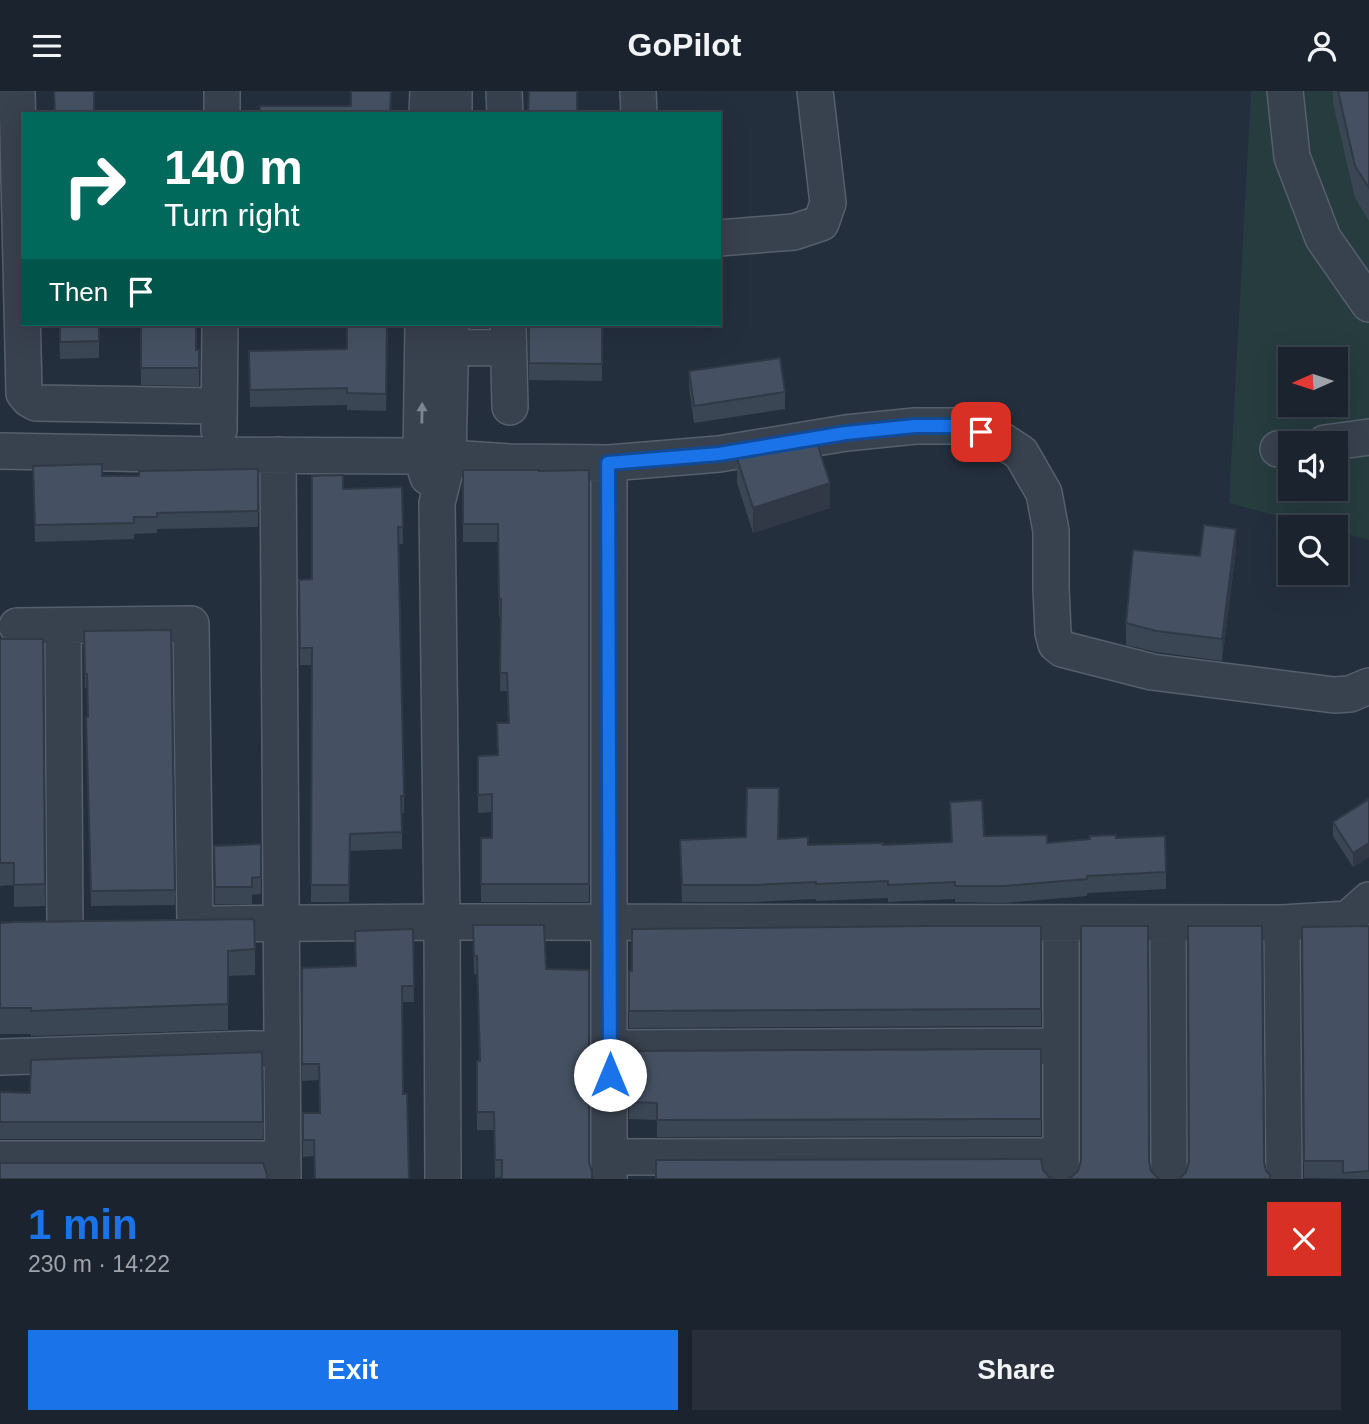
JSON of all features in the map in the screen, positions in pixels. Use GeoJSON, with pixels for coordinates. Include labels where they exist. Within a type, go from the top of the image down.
{"type":"FeatureCollection","features":[{"type":"Feature","properties":{"kind":"street"},"geometry":{"type":"LineString","coordinates":[[17,91],[21,314]]}},
{"type":"Feature","properties":{"kind":"street"},"geometry":{"type":"LineString","coordinates":[[222,91],[222,112]]}},
{"type":"Feature","properties":{"kind":"street"},"geometry":{"type":"LineString","coordinates":[[427,112],[428,91]]}},
{"type":"Feature","properties":{"kind":"street"},"geometry":{"type":"LineString","coordinates":[[454,91],[454,112]]}},
{"type":"Feature","properties":{"kind":"street"},"geometry":{"type":"LineString","coordinates":[[504,91],[505,112]]}},
{"type":"Feature","properties":{"kind":"street"},"geometry":{"type":"LineString","coordinates":[[638,91],[639,112]]}},
{"type":"Feature","properties":{"kind":"street"},"geometry":{"type":"LineString","coordinates":[[721,238],[794,232],[821,223],[828,203],[815,91]]}},
{"type":"Feature","properties":{"kind":"street"},"geometry":{"type":"LineString","coordinates":[[1285,91],[1292,157],[1323,238],[1369,304]]}},
{"type":"Feature","properties":{"kind":"street"},"geometry":{"type":"LineString","coordinates":[[21,326],[24,393],[36,403],[219,406]]}},
{"type":"Feature","properties":{"kind":"street"},"geometry":{"type":"LineString","coordinates":[[219,455],[220,326]]}},
{"type":"Feature","properties":{"kind":"street"},"geometry":{"type":"LineString","coordinates":[[443,1179],[437,503],[434,457],[437,335],[508,336],[510,407]]}},
{"type":"Feature","properties":{"kind":"street"},"geometry":{"type":"LineString","coordinates":[[0,451],[434,457],[510,462],[608,463],[719,454],[846,433],[915,426],[964,426],[998,438],[1021,453],[1044,493],[1051,531],[1054,633],[1056,644],[1062,649],[1152,672],[1334,695],[1350,694],[1369,686]]}},
{"type":"Feature","properties":{"kind":"street"},"geometry":{"type":"LineString","coordinates":[[1348,440],[1369,437]]}},
{"type":"Feature","properties":{"kind":"street"},"geometry":{"type":"LineString","coordinates":[[0,1159],[283,1169],[278,455]]}},
{"type":"Feature","properties":{"kind":"street"},"geometry":{"type":"LineString","coordinates":[[608,463],[609,1168],[1061,1167],[1061,923]]}},
{"type":"Feature","properties":{"kind":"street"},"geometry":{"type":"LineString","coordinates":[[17,626],[191,624],[182,925],[442,922],[1282,923],[1362,919]]}},
{"type":"Feature","properties":{"kind":"street"},"geometry":{"type":"LineString","coordinates":[[63,627],[65,927]]}},
{"type":"Feature","properties":{"kind":"street"},"geometry":{"type":"LineString","coordinates":[[1168,923],[1169,1179]]}},
{"type":"Feature","properties":{"kind":"street"},"geometry":{"type":"LineString","coordinates":[[1282,923],[1284,1179]]}},
{"type":"Feature","properties":{"kind":"street"},"geometry":{"type":"LineString","coordinates":[[610,1048],[1061,1046]]}},
{"type":"Feature","properties":{"kind":"street"},"geometry":{"type":"LineString","coordinates":[[0,1057],[282,1048]]}},
{"type":"Feature","properties":{"kind":"green space"},"geometry":{"type":"Polygon","coordinates":[[[1251,91],[1369,91],[1369,540],[1348,534],[1348,515],[1278,516],[1229,503],[1251,91]]]}},
{"type":"Feature","properties":{"kind":"building"},"geometry":{"type":"Polygon","coordinates":[[[54,91],[94,91],[94,112],[55,112],[54,91]]]}},
{"type":"Feature","properties":{"kind":"building"},"geometry":{"type":"Polygon","coordinates":[[[351,91],[391,91],[390,112],[260,112],[260,106],[351,106],[351,91]]]}},
{"type":"Feature","properties":{"kind":"building"},"geometry":{"type":"Polygon","coordinates":[[[529,91],[577,91],[577,112],[528,112],[529,91]]]}},
{"type":"Feature","properties":{"kind":"building"},"geometry":{"type":"Polygon","coordinates":[[[1338,91],[1369,91],[1369,188],[1355,166],[1338,91]]]}},
{"type":"Feature","properties":{"kind":"building"},"geometry":{"type":"Polygon","coordinates":[[[60,326],[99,326],[99,341],[60,342],[60,326]]]}},
{"type":"Feature","properties":{"kind":"building"},"geometry":{"type":"Polygon","coordinates":[[[141,326],[196,326],[199,368],[141,368],[141,326]]]}},
{"type":"Feature","properties":{"kind":"building"},"geometry":{"type":"Polygon","coordinates":[[[347,326],[387,326],[386,394],[347,393],[347,388],[250,390],[249,351],[347,349],[347,326]]]}},
{"type":"Feature","properties":{"kind":"building"},"geometry":{"type":"Polygon","coordinates":[[[529,326],[602,326],[602,364],[529,363],[529,326]]]}},
{"type":"Feature","properties":{"kind":"building"},"geometry":{"type":"Polygon","coordinates":[[[780,358],[785,392],[694,406],[689,371],[780,358]]]}},
{"type":"Feature","properties":{"kind":"building"},"geometry":{"type":"Polygon","coordinates":[[[814,434],[830,483],[753,508],[737,458],[814,434]]]}},
{"type":"Feature","properties":{"kind":"building"},"geometry":{"type":"Polygon","coordinates":[[[102,464],[102,476],[139,476],[139,471],[258,469],[258,511],[157,513],[157,517],[134,517],[134,523],[35,525],[33,466],[102,464]]]}},
{"type":"Feature","properties":{"kind":"building"},"geometry":{"type":"Polygon","coordinates":[[[463,470],[589,470],[589,884],[481,884],[481,838],[492,838],[492,794],[478,795],[478,756],[498,755],[497,723],[509,723],[507,673],[500,673],[498,524],[463,524],[463,470]]]}},
{"type":"Feature","properties":{"kind":"building"},"geometry":{"type":"Polygon","coordinates":[[[343,475],[343,489],[402,487],[403,527],[398,527],[404,796],[401,796],[402,832],[350,834],[349,885],[311,885],[312,648],[300,648],[299,580],[312,579],[312,476],[343,475]]]}},
{"type":"Feature","properties":{"kind":"building"},"geometry":{"type":"Polygon","coordinates":[[[1204,525],[1236,529],[1222,639],[1156,631],[1126,623],[1133,550],[1200,556],[1204,525]]]}},
{"type":"Feature","properties":{"kind":"building"},"geometry":{"type":"Polygon","coordinates":[[[171,630],[175,890],[91,891],[84,631],[171,630]]]}},
{"type":"Feature","properties":{"kind":"building"},"geometry":{"type":"Polygon","coordinates":[[[0,639],[43,639],[45,884],[14,885],[14,863],[0,863],[0,639]]]}},
{"type":"Feature","properties":{"kind":"building"},"geometry":{"type":"Polygon","coordinates":[[[747,788],[779,788],[778,839],[808,837],[808,845],[952,842],[950,802],[982,800],[984,836],[1047,835],[1047,843],[1090,839],[1090,836],[1165,836],[1166,872],[1087,876],[1087,879],[1004,886],[955,886],[955,882],[888,885],[888,881],[682,885],[680,840],[746,837],[747,788]]]}},
{"type":"Feature","properties":{"kind":"building"},"geometry":{"type":"Polygon","coordinates":[[[1369,799],[1369,843],[1353,853],[1333,822],[1369,799]]]}},
{"type":"Feature","properties":{"kind":"building"},"geometry":{"type":"Polygon","coordinates":[[[261,844],[261,877],[252,878],[252,887],[215,887],[214,846],[261,844]]]}},
{"type":"Feature","properties":{"kind":"building"},"geometry":{"type":"Polygon","coordinates":[[[254,919],[255,949],[228,951],[228,1004],[31,1011],[31,1008],[0,1008],[0,923],[254,919]]]}},
{"type":"Feature","properties":{"kind":"building"},"geometry":{"type":"Polygon","coordinates":[[[473,925],[544,925],[546,969],[589,970],[589,1162],[592,1179],[502,1179],[502,1160],[495,1160],[494,1112],[477,1112],[477,1061],[480,1061],[477,956],[474,956],[473,925]]]}},
{"type":"Feature","properties":{"kind":"building"},"geometry":{"type":"Polygon","coordinates":[[[1041,926],[1041,1009],[629,1011],[632,929],[1041,926]]]}},
{"type":"Feature","properties":{"kind":"building"},"geometry":{"type":"Polygon","coordinates":[[[1081,926],[1148,926],[1149,1162],[1151,1171],[1159,1179],[1068,1179],[1078,1171],[1081,1161],[1081,926]]]}},
{"type":"Feature","properties":{"kind":"building"},"geometry":{"type":"Polygon","coordinates":[[[1188,926],[1262,926],[1264,1162],[1270,1179],[1179,1179],[1186,1172],[1189,1162],[1188,926]]]}},
{"type":"Feature","properties":{"kind":"building"},"geometry":{"type":"Polygon","coordinates":[[[1369,926],[1369,1171],[1343,1173],[1343,1161],[1304,1161],[1302,927],[1369,926]]]}},
{"type":"Feature","properties":{"kind":"building"},"geometry":{"type":"Polygon","coordinates":[[[413,929],[414,986],[402,986],[403,1094],[407,1094],[409,1179],[315,1179],[314,1140],[303,1140],[303,1113],[320,1113],[319,1064],[302,1064],[302,968],[356,966],[355,931],[413,929]]]}},
{"type":"Feature","properties":{"kind":"building"},"geometry":{"type":"Polygon","coordinates":[[[1041,1049],[1041,1119],[657,1120],[657,1103],[629,1102],[629,1051],[1041,1049]]]}},
{"type":"Feature","properties":{"kind":"building"},"geometry":{"type":"Polygon","coordinates":[[[262,1052],[263,1122],[0,1122],[0,1092],[30,1093],[31,1060],[262,1052]]]}},
{"type":"Feature","properties":{"kind":"building"},"geometry":{"type":"Polygon","coordinates":[[[1041,1159],[1043,1170],[1050,1178],[1055,1179],[656,1179],[656,1160],[1041,1159]]]}},
{"type":"Feature","properties":{"kind":"building"},"geometry":{"type":"Polygon","coordinates":[[[0,1163],[263,1163],[267,1179],[0,1179],[0,1163]]]}},
{"type":"Feature","properties":{"kind":"route"},"geometry":{"type":"LineString","coordinates":[[610,1075],[608,463],[719,454],[846,433],[915,426],[964,426],[981,432]]}}]}
